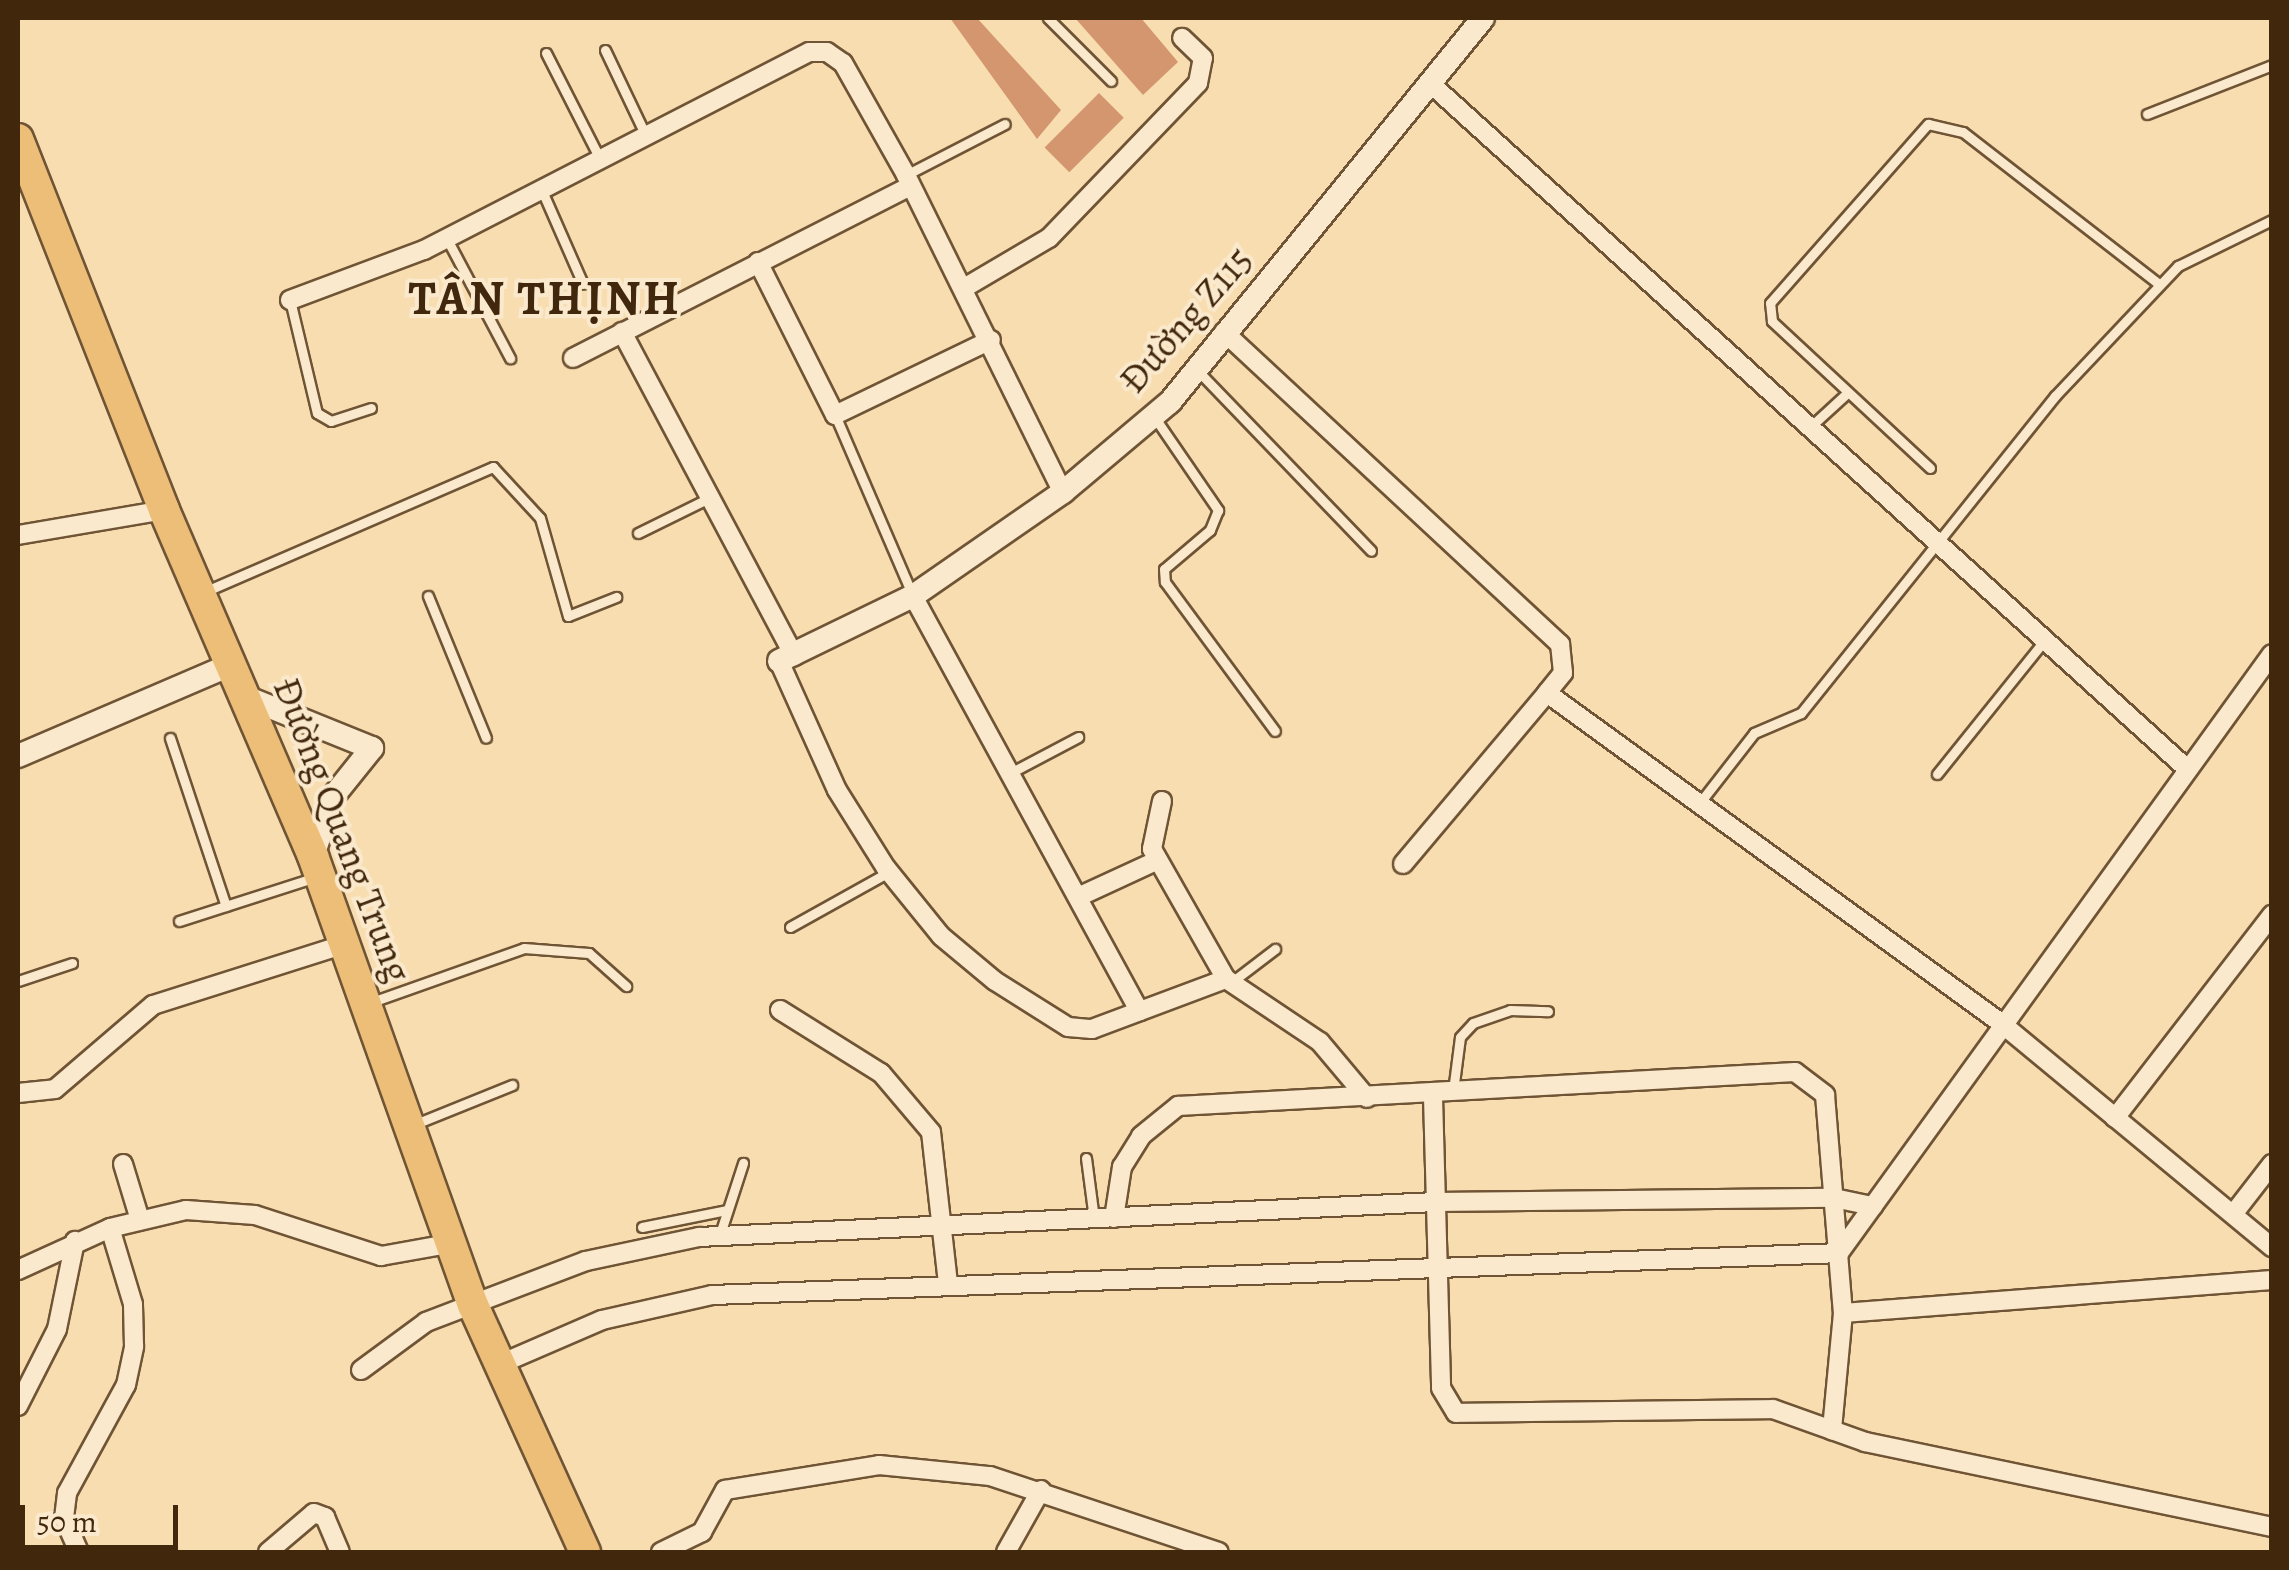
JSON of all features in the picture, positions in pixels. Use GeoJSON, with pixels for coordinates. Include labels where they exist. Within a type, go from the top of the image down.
{"type":"FeatureCollection","features":[{"type":"Feature","properties":{"kind":"main road","name":"Đường Quang Trung"},"geometry":{"type":"LineString","coordinates":[[18,140],[164,510],[317,866],[473,1305],[585,1552]]}},
{"type":"Feature","properties":{"kind":"street","name":"Đường Z115"},"geometry":{"type":"LineString","coordinates":[[786,658],[913,596],[1063,492],[1153,416],[1197,370],[1224,332],[1483,18]]}},
{"type":"Feature","properties":{"kind":"street"},"geometry":{"type":"LineString","coordinates":[[964,288],[1049,238],[1198,83],[1203,58],[1182,38]]}},
{"type":"Feature","properties":{"kind":"street"},"geometry":{"type":"LineString","coordinates":[[290,300],[447,239],[602,164],[809,52],[827,52],[843,63],[908,181],[991,340],[1063,492]]}},
{"type":"Feature","properties":{"kind":"street"},"geometry":{"type":"LineString","coordinates":[[1431,84],[1807,430],[2184,766]]}},
{"type":"Feature","properties":{"kind":"street"},"geometry":{"type":"LineString","coordinates":[[573,358],[908,181]]}},
{"type":"Feature","properties":{"kind":"street"},"geometry":{"type":"LineString","coordinates":[[758,262],[835,416],[991,340]]}},
{"type":"Feature","properties":{"kind":"street"},"geometry":{"type":"LineString","coordinates":[[622,332],[786,658],[836,790],[889,872],[941,936],[1068,1026],[1092,1029],[1230,980]]}},
{"type":"Feature","properties":{"kind":"street"},"geometry":{"type":"LineString","coordinates":[[1224,332],[1560,644],[1563,673],[1402,864]]}},
{"type":"Feature","properties":{"kind":"street"},"geometry":{"type":"LineString","coordinates":[[18,536],[164,510]]}},
{"type":"Feature","properties":{"kind":"street"},"geometry":{"type":"LineString","coordinates":[[913,596],[1012,772],[1138,1011]]}},
{"type":"Feature","properties":{"kind":"street"},"geometry":{"type":"LineString","coordinates":[[1839,1252],[2184,766],[2272,654]]}},
{"type":"Feature","properties":{"kind":"street"},"geometry":{"type":"LineString","coordinates":[[18,756],[233,664]]}},
{"type":"Feature","properties":{"kind":"street"},"geometry":{"type":"LineString","coordinates":[[1547,693],[2001,1022],[2272,1248]]}},
{"type":"Feature","properties":{"kind":"street"},"geometry":{"type":"LineString","coordinates":[[248,698],[372,748],[332,798],[317,866]]}},
{"type":"Feature","properties":{"kind":"street"},"geometry":{"type":"LineString","coordinates":[[1162,801],[1152,829],[1158,860],[1230,980],[1320,1042],[1367,1098]]}},
{"type":"Feature","properties":{"kind":"street"},"geometry":{"type":"LineString","coordinates":[[1078,897],[1158,860]]}},
{"type":"Feature","properties":{"kind":"street"},"geometry":{"type":"LineString","coordinates":[[2115,1118],[2272,915]]}},
{"type":"Feature","properties":{"kind":"street"},"geometry":{"type":"LineString","coordinates":[[18,1093],[55,1089],[153,1005],[345,944]]}},
{"type":"Feature","properties":{"kind":"street"},"geometry":{"type":"LineString","coordinates":[[780,1010],[911,1101],[930,1132],[948,1284]]}},
{"type":"Feature","properties":{"kind":"street"},"geometry":{"type":"LineString","coordinates":[[1114,1218],[1122,1167],[1141,1136],[1178,1106],[1452,1096],[1795,1072],[1824,1095],[1843,1313],[1832,1430]]}},
{"type":"Feature","properties":{"kind":"street"},"geometry":{"type":"LineString","coordinates":[[1432,1096],[1441,1388],[1456,1413],[1772,1409],[1832,1430],[2272,1527]]}},
{"type":"Feature","properties":{"kind":"street"},"geometry":{"type":"LineString","coordinates":[[123,1164],[140,1220]]}},
{"type":"Feature","properties":{"kind":"street"},"geometry":{"type":"LineString","coordinates":[[2234,1213],[2272,1164]]}},
{"type":"Feature","properties":{"kind":"street"},"geometry":{"type":"LineString","coordinates":[[361,1370],[426,1322],[586,1261],[719,1237],[1435,1202],[1834,1198],[1874,1206]]}},
{"type":"Feature","properties":{"kind":"street"},"geometry":{"type":"LineString","coordinates":[[18,1270],[110,1228],[186,1210],[255,1215],[381,1256],[453,1244]]}},
{"type":"Feature","properties":{"kind":"street"},"geometry":{"type":"LineString","coordinates":[[78,1552],[64,1518],[67,1493],[126,1385],[134,1346],[132,1304],[110,1228]]}},
{"type":"Feature","properties":{"kind":"street"},"geometry":{"type":"LineString","coordinates":[[18,1406],[56,1329],[75,1241]]}},
{"type":"Feature","properties":{"kind":"street"},"geometry":{"type":"LineString","coordinates":[[498,1365],[602,1320],[712,1295],[1438,1262],[1839,1252]]}},
{"type":"Feature","properties":{"kind":"street"},"geometry":{"type":"LineString","coordinates":[[1843,1313],[2272,1280]]}},
{"type":"Feature","properties":{"kind":"street"},"geometry":{"type":"LineString","coordinates":[[661,1552],[702,1532],[715,1499],[743,1487],[879,1465],[990,1476],[1220,1552]]}},
{"type":"Feature","properties":{"kind":"street"},"geometry":{"type":"LineString","coordinates":[[1006,1552],[1040,1490]]}},
{"type":"Feature","properties":{"kind":"street"},"geometry":{"type":"LineString","coordinates":[[268,1552],[314,1513],[325,1517],[340,1552]]}},
{"type":"Feature","properties":{"kind":"lane"},"geometry":{"type":"LineString","coordinates":[[1048,18],[1111,81]]}},
{"type":"Feature","properties":{"kind":"lane"},"geometry":{"type":"LineString","coordinates":[[605,50],[648,140]]}},
{"type":"Feature","properties":{"kind":"lane"},"geometry":{"type":"LineString","coordinates":[[546,52],[602,164]]}},
{"type":"Feature","properties":{"kind":"lane"},"geometry":{"type":"LineString","coordinates":[[2147,114],[2272,66]]}},
{"type":"Feature","properties":{"kind":"lane"},"geometry":{"type":"LineString","coordinates":[[908,181],[1004,124]]}},
{"type":"Feature","properties":{"kind":"lane"},"geometry":{"type":"LineString","coordinates":[[1930,468],[1844,395],[1772,321],[1770,303],[1928,124],[1964,132],[2160,285]]}},
{"type":"Feature","properties":{"kind":"lane"},"geometry":{"type":"LineString","coordinates":[[542,193],[583,284]]}},
{"type":"Feature","properties":{"kind":"lane"},"geometry":{"type":"LineString","coordinates":[[1697,805],[1754,734],[1800,712],[1934,543],[2160,285],[2214,244],[2272,220]]}},
{"type":"Feature","properties":{"kind":"lane"},"geometry":{"type":"LineString","coordinates":[[447,239],[510,358]]}},
{"type":"Feature","properties":{"kind":"lane"},"geometry":{"type":"LineString","coordinates":[[290,300],[317,413],[331,421],[372,408]]}},
{"type":"Feature","properties":{"kind":"lane"},"geometry":{"type":"LineString","coordinates":[[1197,370],[1370,551]]}},
{"type":"Feature","properties":{"kind":"lane"},"geometry":{"type":"LineString","coordinates":[[1807,430],[1844,395]]}},
{"type":"Feature","properties":{"kind":"lane"},"geometry":{"type":"LineString","coordinates":[[835,416],[913,596]]}},
{"type":"Feature","properties":{"kind":"lane"},"geometry":{"type":"LineString","coordinates":[[1153,416],[1218,510],[1210,530],[1164,569],[1165,582],[1275,731]]}},
{"type":"Feature","properties":{"kind":"lane"},"geometry":{"type":"LineString","coordinates":[[202,594],[493,466],[540,518],[568,616],[616,597]]}},
{"type":"Feature","properties":{"kind":"lane"},"geometry":{"type":"LineString","coordinates":[[638,533],[707,499]]}},
{"type":"Feature","properties":{"kind":"lane"},"geometry":{"type":"LineString","coordinates":[[428,596],[486,738]]}},
{"type":"Feature","properties":{"kind":"lane"},"geometry":{"type":"LineString","coordinates":[[1937,774],[2044,641]]}},
{"type":"Feature","properties":{"kind":"lane"},"geometry":{"type":"LineString","coordinates":[[170,738],[226,906]]}},
{"type":"Feature","properties":{"kind":"lane"},"geometry":{"type":"LineString","coordinates":[[1012,772],[1078,738]]}},
{"type":"Feature","properties":{"kind":"lane"},"geometry":{"type":"LineString","coordinates":[[180,922],[317,866]]}},
{"type":"Feature","properties":{"kind":"lane"},"geometry":{"type":"LineString","coordinates":[[790,927],[889,872]]}},
{"type":"Feature","properties":{"kind":"lane"},"geometry":{"type":"LineString","coordinates":[[367,1004],[524,948],[588,952],[626,986]]}},
{"type":"Feature","properties":{"kind":"lane"},"geometry":{"type":"LineString","coordinates":[[1230,980],[1275,949]]}},
{"type":"Feature","properties":{"kind":"lane"},"geometry":{"type":"LineString","coordinates":[[18,981],[72,963]]}},
{"type":"Feature","properties":{"kind":"lane"},"geometry":{"type":"LineString","coordinates":[[1452,1096],[1460,1037],[1472,1022],[1510,1010],[1548,1011]]}},
{"type":"Feature","properties":{"kind":"lane"},"geometry":{"type":"LineString","coordinates":[[411,1126],[512,1085]]}},
{"type":"Feature","properties":{"kind":"lane"},"geometry":{"type":"LineString","coordinates":[[1086,1158],[1094,1219]]}},
{"type":"Feature","properties":{"kind":"lane"},"geometry":{"type":"LineString","coordinates":[[719,1237],[743,1164]]}},
{"type":"Feature","properties":{"kind":"lane"},"geometry":{"type":"LineString","coordinates":[[642,1227],[727,1210]]}},
{"type":"Feature","properties":{"kind":"building"},"geometry":{"type":"Polygon","coordinates":[[[950,18],[977,18],[1061,110],[1037,139],[950,18]]]}},
{"type":"Feature","properties":{"kind":"building"},"geometry":{"type":"Polygon","coordinates":[[[1075,18],[1141,18],[1178,62],[1143,95],[1075,18]]]}},
{"type":"Feature","properties":{"kind":"building"},"geometry":{"type":"Polygon","coordinates":[[[1099,93],[1124,118],[1069,172],[1045,147],[1099,93]]]}},
{"type":"Feature","properties":{"kind":"district","name":"TÂN THỊNH"},"geometry":{"type":"Point","coordinates":[545,299]}}]}
